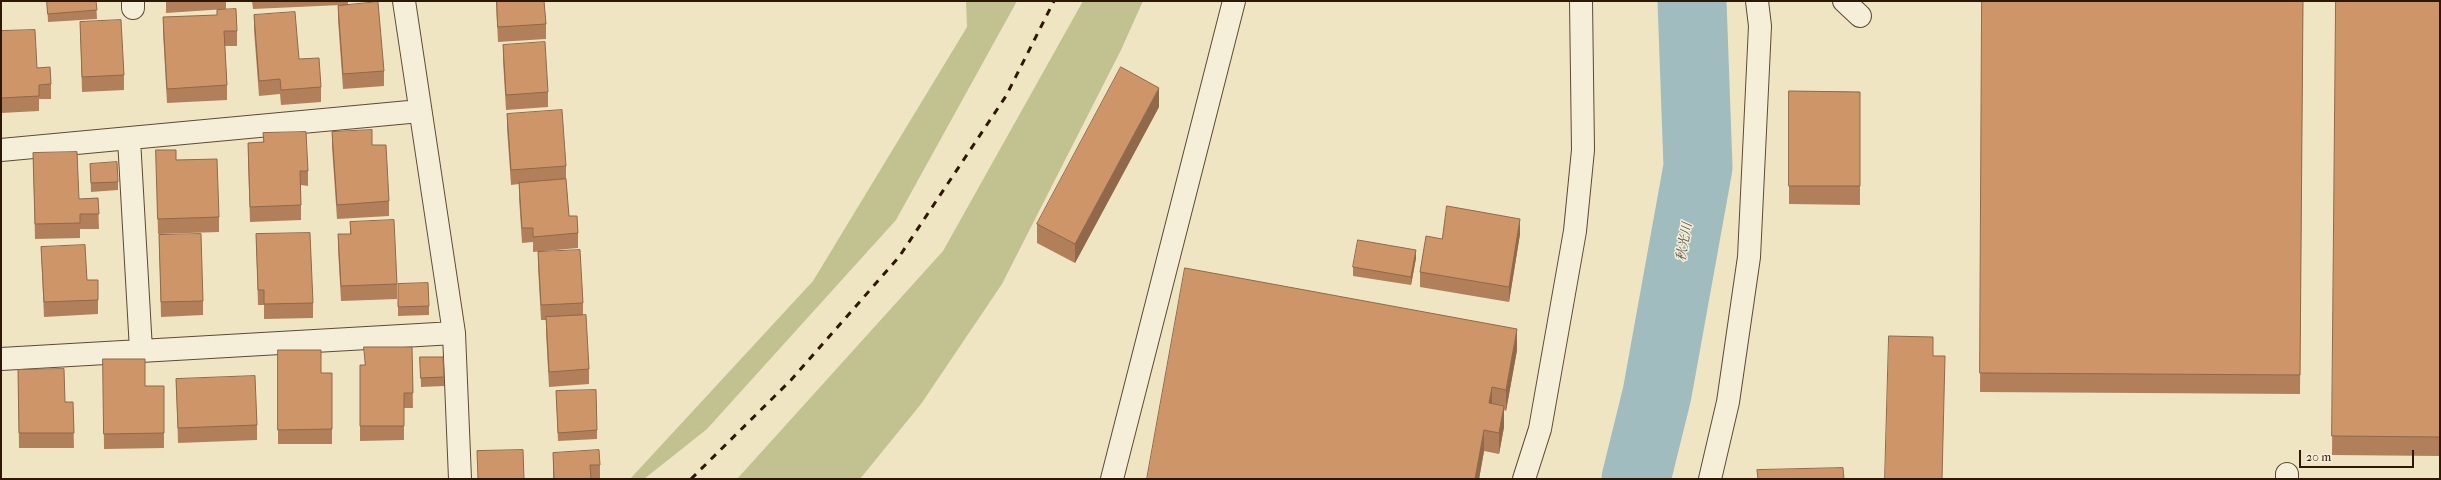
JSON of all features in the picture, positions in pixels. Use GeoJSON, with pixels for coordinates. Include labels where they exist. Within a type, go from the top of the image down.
{"type":"FeatureCollection","features":[{"type":"Feature","properties":{"kind":"street"},"geometry":{"type":"LineString","coordinates":[[404,1],[454,333],[460,479]]}},
{"type":"Feature","properties":{"kind":"street"},"geometry":{"type":"LineString","coordinates":[[1112,479],[1234,1]]}},
{"type":"Feature","properties":{"kind":"street"},"geometry":{"type":"LineString","coordinates":[[1524,479],[1540,429],[1575,231],[1583,150],[1581,1]]}},
{"type":"Feature","properties":{"kind":"street"},"geometry":{"type":"LineString","coordinates":[[1710,479],[1728,402],[1749,257],[1760,26],[1757,1]]}},
{"type":"Feature","properties":{"kind":"street"},"geometry":{"type":"LineString","coordinates":[[1844,1],[1860,16]]}},
{"type":"Feature","properties":{"kind":"street"},"geometry":{"type":"LineString","coordinates":[[1,150],[420,111]]}},
{"type":"Feature","properties":{"kind":"street"},"geometry":{"type":"LineString","coordinates":[[129,139],[141,350]]}},
{"type":"Feature","properties":{"kind":"street"},"geometry":{"type":"LineString","coordinates":[[1,359],[454,333]]}},
{"type":"Feature","properties":{"kind":"green space"},"geometry":{"type":"Polygon","coordinates":[[[966,1],[1017,1],[896,220],[707,429],[644,479],[630,479],[813,281],[967,27],[966,1]]]}},
{"type":"Feature","properties":{"kind":"green space"},"geometry":{"type":"Polygon","coordinates":[[[1083,1],[1143,1],[1121,50],[1002,284],[921,404],[860,479],[737,479],[943,251],[1083,1]]]}},
{"type":"Feature","properties":{"kind":"building"},"geometry":{"type":"Polygon","coordinates":[[[47,1],[96,1],[97,10],[48,14],[47,1]]]}},
{"type":"Feature","properties":{"kind":"building"},"geometry":{"type":"Polygon","coordinates":[[[497,1],[544,1],[546,24],[498,27],[497,1]]]}},
{"type":"Feature","properties":{"kind":"building"},"geometry":{"type":"Polygon","coordinates":[[[1982,1],[2303,1],[2300,375],[1980,373],[1982,1]]]}},
{"type":"Feature","properties":{"kind":"building"},"geometry":{"type":"Polygon","coordinates":[[[2336,1],[2440,1],[2440,437],[2332,436],[2336,1]]]}},
{"type":"Feature","properties":{"kind":"building"},"geometry":{"type":"Polygon","coordinates":[[[378,2],[384,71],[343,74],[338,6],[378,2]]]}},
{"type":"Feature","properties":{"kind":"building"},"geometry":{"type":"Polygon","coordinates":[[[236,9],[237,31],[224,31],[227,85],[167,89],[163,17],[217,15],[217,10],[236,9]]]}},
{"type":"Feature","properties":{"kind":"building"},"geometry":{"type":"Polygon","coordinates":[[[295,12],[299,59],[319,58],[321,87],[281,90],[280,79],[259,81],[254,15],[295,12]]]}},
{"type":"Feature","properties":{"kind":"building"},"geometry":{"type":"Polygon","coordinates":[[[121,20],[124,75],[82,77],[80,22],[121,20]]]}},
{"type":"Feature","properties":{"kind":"building"},"geometry":{"type":"Polygon","coordinates":[[[35,30],[37,68],[50,67],[51,84],[39,85],[39,96],[1,98],[1,31],[35,30]]]}},
{"type":"Feature","properties":{"kind":"building"},"geometry":{"type":"Polygon","coordinates":[[[545,42],[548,92],[506,95],[503,45],[545,42]]]}},
{"type":"Feature","properties":{"kind":"building"},"geometry":{"type":"Polygon","coordinates":[[[1121,67],[1159,88],[1075,244],[1037,224],[1121,67]]]}},
{"type":"Feature","properties":{"kind":"building"},"geometry":{"type":"Polygon","coordinates":[[[1789,91],[1860,92],[1860,186],[1789,186],[1789,91]]]}},
{"type":"Feature","properties":{"kind":"building"},"geometry":{"type":"Polygon","coordinates":[[[562,110],[566,166],[511,170],[507,114],[562,110]]]}},
{"type":"Feature","properties":{"kind":"building"},"geometry":{"type":"Polygon","coordinates":[[[372,130],[372,145],[386,145],[389,201],[337,205],[332,132],[372,130]]]}},
{"type":"Feature","properties":{"kind":"building"},"geometry":{"type":"Polygon","coordinates":[[[306,132],[308,171],[300,171],[301,205],[250,207],[248,143],[264,142],[263,133],[306,132]]]}},
{"type":"Feature","properties":{"kind":"building"},"geometry":{"type":"Polygon","coordinates":[[[156,150],[176,150],[176,160],[217,159],[219,217],[158,219],[156,150]]]}},
{"type":"Feature","properties":{"kind":"building"},"geometry":{"type":"Polygon","coordinates":[[[77,152],[79,199],[98,198],[99,214],[80,214],[80,223],[35,224],[33,153],[77,152]]]}},
{"type":"Feature","properties":{"kind":"building"},"geometry":{"type":"Polygon","coordinates":[[[117,162],[118,182],[91,183],[90,164],[117,162]]]}},
{"type":"Feature","properties":{"kind":"building"},"geometry":{"type":"Polygon","coordinates":[[[566,179],[569,216],[577,216],[578,233],[533,237],[533,228],[522,228],[519,183],[566,179]]]}},
{"type":"Feature","properties":{"kind":"building"},"geometry":{"type":"Polygon","coordinates":[[[1447,206],[1520,219],[1509,287],[1420,272],[1426,236],[1442,239],[1447,206]]]}},
{"type":"Feature","properties":{"kind":"building"},"geometry":{"type":"Polygon","coordinates":[[[394,220],[397,284],[341,286],[338,234],[351,234],[350,222],[394,220]]]}},
{"type":"Feature","properties":{"kind":"building"},"geometry":{"type":"Polygon","coordinates":[[[310,233],[313,303],[264,304],[264,290],[258,290],[256,234],[310,233]]]}},
{"type":"Feature","properties":{"kind":"building"},"geometry":{"type":"Polygon","coordinates":[[[201,234],[203,301],[161,302],[159,235],[201,234]]]}},
{"type":"Feature","properties":{"kind":"building"},"geometry":{"type":"Polygon","coordinates":[[[1358,240],[1416,250],[1411,277],[1353,267],[1358,240]]]}},
{"type":"Feature","properties":{"kind":"building"},"geometry":{"type":"Polygon","coordinates":[[[85,245],[87,280],[98,280],[98,300],[44,302],[41,247],[85,245]]]}},
{"type":"Feature","properties":{"kind":"building"},"geometry":{"type":"Polygon","coordinates":[[[580,250],[583,303],[541,305],[538,252],[580,250]]]}},
{"type":"Feature","properties":{"kind":"building"},"geometry":{"type":"Polygon","coordinates":[[[1185,268],[1517,329],[1506,390],[1492,387],[1489,403],[1504,406],[1499,433],[1484,430],[1475,479],[1147,479],[1185,268]]]}},
{"type":"Feature","properties":{"kind":"building"},"geometry":{"type":"Polygon","coordinates":[[[428,283],[429,306],[398,307],[398,284],[428,283]]]}},
{"type":"Feature","properties":{"kind":"building"},"geometry":{"type":"Polygon","coordinates":[[[586,315],[589,369],[549,372],[546,317],[586,315]]]}},
{"type":"Feature","properties":{"kind":"building"},"geometry":{"type":"Polygon","coordinates":[[[1889,336],[1933,337],[1933,356],[1945,356],[1942,479],[1885,479],[1889,336]]]}},
{"type":"Feature","properties":{"kind":"building"},"geometry":{"type":"Polygon","coordinates":[[[364,347],[412,347],[413,393],[404,393],[404,426],[360,426],[360,365],[365,365],[364,347]]]}},
{"type":"Feature","properties":{"kind":"building"},"geometry":{"type":"Polygon","coordinates":[[[278,350],[321,350],[321,373],[332,373],[332,429],[278,430],[278,350]]]}},
{"type":"Feature","properties":{"kind":"building"},"geometry":{"type":"Polygon","coordinates":[[[420,357],[443,357],[444,377],[421,378],[420,357]]]}},
{"type":"Feature","properties":{"kind":"building"},"geometry":{"type":"Polygon","coordinates":[[[103,359],[145,359],[145,386],[164,386],[164,433],[104,434],[103,359]]]}},
{"type":"Feature","properties":{"kind":"building"},"geometry":{"type":"Polygon","coordinates":[[[64,369],[65,402],[73,402],[74,433],[19,433],[18,370],[64,369]]]}},
{"type":"Feature","properties":{"kind":"building"},"geometry":{"type":"Polygon","coordinates":[[[255,376],[257,425],[178,428],[176,379],[255,376]]]}},
{"type":"Feature","properties":{"kind":"building"},"geometry":{"type":"Polygon","coordinates":[[[596,390],[597,430],[558,433],[556,391],[596,390]]]}},
{"type":"Feature","properties":{"kind":"building"},"geometry":{"type":"Polygon","coordinates":[[[523,450],[524,479],[478,479],[477,451],[523,450]]]}},
{"type":"Feature","properties":{"kind":"building"},"geometry":{"type":"Polygon","coordinates":[[[599,450],[600,465],[590,465],[591,479],[554,479],[553,453],[599,450]]]}},
{"type":"Feature","properties":{"kind":"building"},"geometry":{"type":"Polygon","coordinates":[[[1843,468],[1844,479],[1758,479],[1757,470],[1843,468]]]}},
{"type":"Feature","properties":{"kind":"waterway","name":"秋光川"},"geometry":{"type":"LineString","coordinates":[[1636,479],[1657,394],[1698,167],[1692,1]]}},
{"type":"Feature","properties":{"kind":"railway"},"geometry":{"type":"LineString","coordinates":[[691,479],[791,380],[899,257],[1006,96],[1054,1]]}}]}
